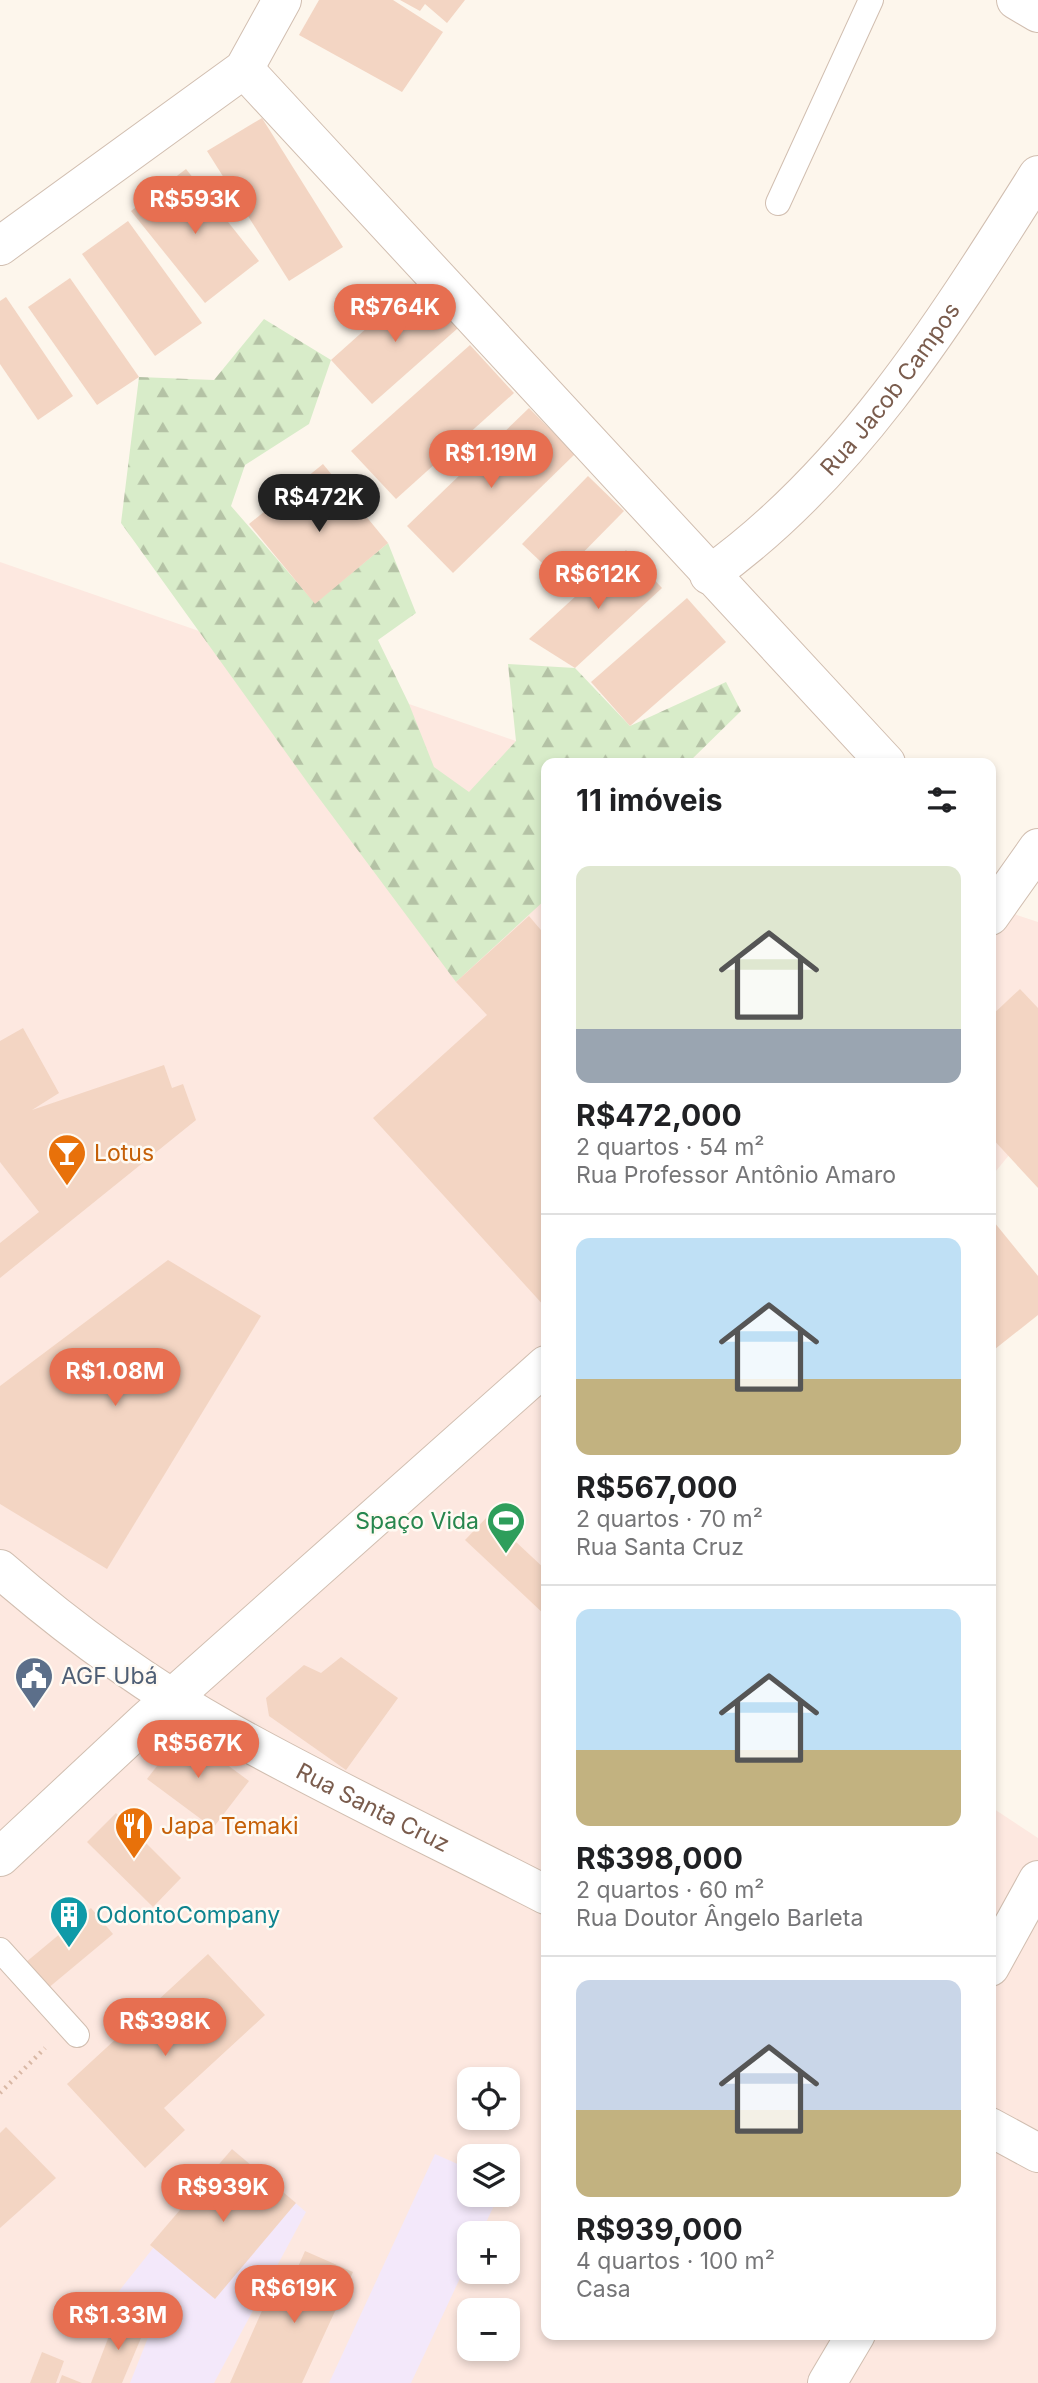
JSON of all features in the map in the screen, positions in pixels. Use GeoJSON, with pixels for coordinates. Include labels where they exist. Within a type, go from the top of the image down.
{"type":"FeatureCollection","features":[{"type":"Feature","properties":{"kind":"street"},"geometry":{"type":"LineString","coordinates":[[0,246],[244,69],[282,0]]}},
{"type":"Feature","properties":{"kind":"street"},"geometry":{"type":"LineString","coordinates":[[1016,0],[1038,13]]}},
{"type":"Feature","properties":{"kind":"street"},"geometry":{"type":"LineString","coordinates":[[244,69],[709,575],[881,758]]}},
{"type":"Feature","properties":{"kind":"street","name":"Rua Jacob Campos"},"geometry":{"type":"LineString","coordinates":[[709,575],[752,544],[802,496],[861,429],[929,340],[1038,175]]}},
{"type":"Feature","properties":{"kind":"street"},"geometry":{"type":"LineString","coordinates":[[996,895],[1038,848]]}},
{"type":"Feature","properties":{"kind":"street"},"geometry":{"type":"LineString","coordinates":[[0,1857],[172,1698],[541,1369]]}},
{"type":"Feature","properties":{"kind":"street","name":"Rua Santa Cruz"},"geometry":{"type":"LineString","coordinates":[[0,1569],[32,1597],[172,1698],[230,1732],[541,1892]]}},
{"type":"Feature","properties":{"kind":"street"},"geometry":{"type":"LineString","coordinates":[[996,1956],[1038,1880]]}},
{"type":"Feature","properties":{"kind":"street"},"geometry":{"type":"LineString","coordinates":[[996,2130],[1038,2153]]}},
{"type":"Feature","properties":{"kind":"street"},"geometry":{"type":"LineString","coordinates":[[827,2383],[852,2340]]}},
{"type":"Feature","properties":{"kind":"lane"},"geometry":{"type":"LineString","coordinates":[[778,203],[871,0]]}},
{"type":"Feature","properties":{"kind":"lane"},"geometry":{"type":"LineString","coordinates":[[0,1950],[72,2030]]}},
{"type":"Feature","properties":{"kind":"path"},"geometry":{"type":"LineString","coordinates":[[0,2093],[72,2030]]}},
{"type":"Feature","properties":{"kind":"shaded area"},"geometry":{"type":"Polygon","coordinates":[[[0,562],[565,758],[541,758],[541,2340],[996,2340],[996,1810],[1038,1838],[1038,2383],[0,2383],[0,562]]]}},
{"type":"Feature","properties":{"kind":"shaded area"},"geometry":{"type":"Polygon","coordinates":[[[996,908],[1038,922],[1038,1120],[996,1171],[996,908]]]}},
{"type":"Feature","properties":{"kind":"shaded area"},"geometry":{"type":"Polygon","coordinates":[[[232,2149],[306,2212],[214,2383],[130,2383],[155,2320],[119,2291],[232,2149]]]}},
{"type":"Feature","properties":{"kind":"shaded area"},"geometry":{"type":"Polygon","coordinates":[[[435,2154],[457,2164],[457,2207],[493,2207],[487,2221],[457,2221],[457,2284],[411,2383],[329,2383],[435,2154]]]}},
{"type":"Feature","properties":{"kind":"green space"},"geometry":{"type":"Polygon","coordinates":[[[264,319],[331,360],[309,424],[245,465],[231,506],[315,603],[388,543],[416,613],[378,640],[409,704],[434,767],[469,792],[516,741],[508,664],[575,668],[630,726],[726,682],[741,711],[693,758],[541,758],[541,904],[456,982],[310,786],[121,523],[139,377],[214,380],[264,319]]]}},
{"type":"Feature","properties":{"kind":"building"},"geometry":{"type":"Polygon","coordinates":[[[319,0],[393,0],[443,32],[402,92],[299,35],[319,0]]]}},
{"type":"Feature","properties":{"kind":"building"},"geometry":{"type":"Polygon","coordinates":[[[400,0],[465,0],[447,23],[425,4],[420,11],[400,0]]]}},
{"type":"Feature","properties":{"kind":"building"},"geometry":{"type":"Polygon","coordinates":[[[262,118],[343,247],[289,281],[207,151],[262,118]]]}},
{"type":"Feature","properties":{"kind":"building"},"geometry":{"type":"Polygon","coordinates":[[[186,169],[259,261],[205,303],[131,211],[186,169]]]}},
{"type":"Feature","properties":{"kind":"building"},"geometry":{"type":"Polygon","coordinates":[[[128,221],[202,323],[155,356],[82,254],[128,221]]]}},
{"type":"Feature","properties":{"kind":"building"},"geometry":{"type":"Polygon","coordinates":[[[70,278],[139,377],[97,405],[28,307],[70,278]]]}},
{"type":"Feature","properties":{"kind":"building"},"geometry":{"type":"Polygon","coordinates":[[[417,283],[458,328],[372,404],[331,360],[417,283]]]}},
{"type":"Feature","properties":{"kind":"building"},"geometry":{"type":"Polygon","coordinates":[[[6,297],[73,396],[38,420],[0,364],[0,301],[6,297]]]}},
{"type":"Feature","properties":{"kind":"building"},"geometry":{"type":"Polygon","coordinates":[[[470,345],[514,393],[396,499],[351,451],[470,345]]]}},
{"type":"Feature","properties":{"kind":"building"},"geometry":{"type":"Polygon","coordinates":[[[529,408],[575,454],[453,573],[407,526],[529,408]]]}},
{"type":"Feature","properties":{"kind":"building"},"geometry":{"type":"Polygon","coordinates":[[[323,464],[388,543],[315,604],[249,524],[323,464]]]}},
{"type":"Feature","properties":{"kind":"building"},"geometry":{"type":"Polygon","coordinates":[[[588,476],[624,511],[558,578],[522,544],[588,476]]]}},
{"type":"Feature","properties":{"kind":"building"},"geometry":{"type":"Polygon","coordinates":[[[626,550],[662,588],[575,668],[529,639],[626,550]]]}},
{"type":"Feature","properties":{"kind":"building"},"geometry":{"type":"Polygon","coordinates":[[[687,598],[726,642],[630,726],[591,682],[687,598]]]}},
{"type":"Feature","properties":{"kind":"building"},"geometry":{"type":"Polygon","coordinates":[[[529,916],[541,930],[541,1303],[373,1118],[487,1015],[456,982],[529,916]]]}},
{"type":"Feature","properties":{"kind":"building"},"geometry":{"type":"Polygon","coordinates":[[[1020,989],[1038,1008],[1038,1188],[996,1142],[996,1011],[1020,989]]]}},
{"type":"Feature","properties":{"kind":"building","name":"Lotus"},"geometry":{"type":"Polygon","coordinates":[[[23,1028],[59,1093],[32,1110],[164,1065],[172,1088],[183,1084],[196,1120],[0,1278],[0,1243],[39,1212],[0,1162],[0,1041],[23,1028]]]}},
{"type":"Feature","properties":{"kind":"building"},"geometry":{"type":"Polygon","coordinates":[[[996,1224],[1038,1276],[1038,1315],[996,1348],[996,1224]]]}},
{"type":"Feature","properties":{"kind":"building"},"geometry":{"type":"Polygon","coordinates":[[[168,1260],[261,1316],[107,1569],[0,1504],[0,1386],[168,1260]]]}},
{"type":"Feature","properties":{"kind":"building","name":"Spaço Vida"},"geometry":{"type":"Polygon","coordinates":[[[488,1516],[541,1565],[541,1611],[465,1540],[488,1516]]]}},
{"type":"Feature","properties":{"kind":"building"},"geometry":{"type":"Polygon","coordinates":[[[341,1657],[398,1698],[346,1770],[269,1716],[266,1698],[304,1665],[321,1673],[341,1657]]]}},
{"type":"Feature","properties":{"kind":"building"},"geometry":{"type":"Polygon","coordinates":[[[183,1732],[249,1781],[213,1828],[147,1779],[183,1732]]]}},
{"type":"Feature","properties":{"kind":"building","name":"Japa Temaki"},"geometry":{"type":"Polygon","coordinates":[[[116,1813],[181,1878],[153,1907],[87,1842],[116,1813]]]}},
{"type":"Feature","properties":{"kind":"building","name":"OdontoCompany"},"geometry":{"type":"Polygon","coordinates":[[[91,1908],[113,1934],[47,1989],[25,1963],[91,1908]]]}},
{"type":"Feature","properties":{"kind":"building"},"geometry":{"type":"Polygon","coordinates":[[[208,1954],[265,2015],[164,2108],[185,2130],[145,2168],[67,2084],[208,1954]]]}},
{"type":"Feature","properties":{"kind":"building"},"geometry":{"type":"Polygon","coordinates":[[[6,2127],[56,2178],[0,2228],[0,2133],[6,2127]]]}},
{"type":"Feature","properties":{"kind":"building"},"geometry":{"type":"Polygon","coordinates":[[[232,2149],[296,2203],[215,2299],[150,2245],[232,2149]]]}},
{"type":"Feature","properties":{"kind":"building"},"geometry":{"type":"Polygon","coordinates":[[[305,2251],[353,2272],[302,2383],[230,2383],[265,2304],[279,2310],[305,2251]]]}},
{"type":"Feature","properties":{"kind":"building"},"geometry":{"type":"Polygon","coordinates":[[[117,2315],[144,2331],[122,2383],[91,2383],[117,2315]]]}},
{"type":"Feature","properties":{"kind":"building"},"geometry":{"type":"Polygon","coordinates":[[[42,2352],[64,2361],[56,2383],[30,2383],[42,2352]]]}},
{"type":"Feature","properties":{"kind":"building"},"geometry":{"type":"Polygon","coordinates":[[[62,2375],[82,2383],[59,2383],[62,2375]]]}},
{"type":"Feature","properties":{"kind":"place","name":"Lotus"},"geometry":{"type":"Point","coordinates":[67,1187]}},
{"type":"Feature","properties":{"kind":"place","name":"Spaço Vida"},"geometry":{"type":"Point","coordinates":[506,1555]}},
{"type":"Feature","properties":{"kind":"place","name":"AGF Ubá"},"geometry":{"type":"Point","coordinates":[34,1710]}},
{"type":"Feature","properties":{"kind":"place","name":"Japa Temaki"},"geometry":{"type":"Point","coordinates":[134,1860]}},
{"type":"Feature","properties":{"kind":"place","name":"OdontoCompany"},"geometry":{"type":"Point","coordinates":[69,1949]}}]}
